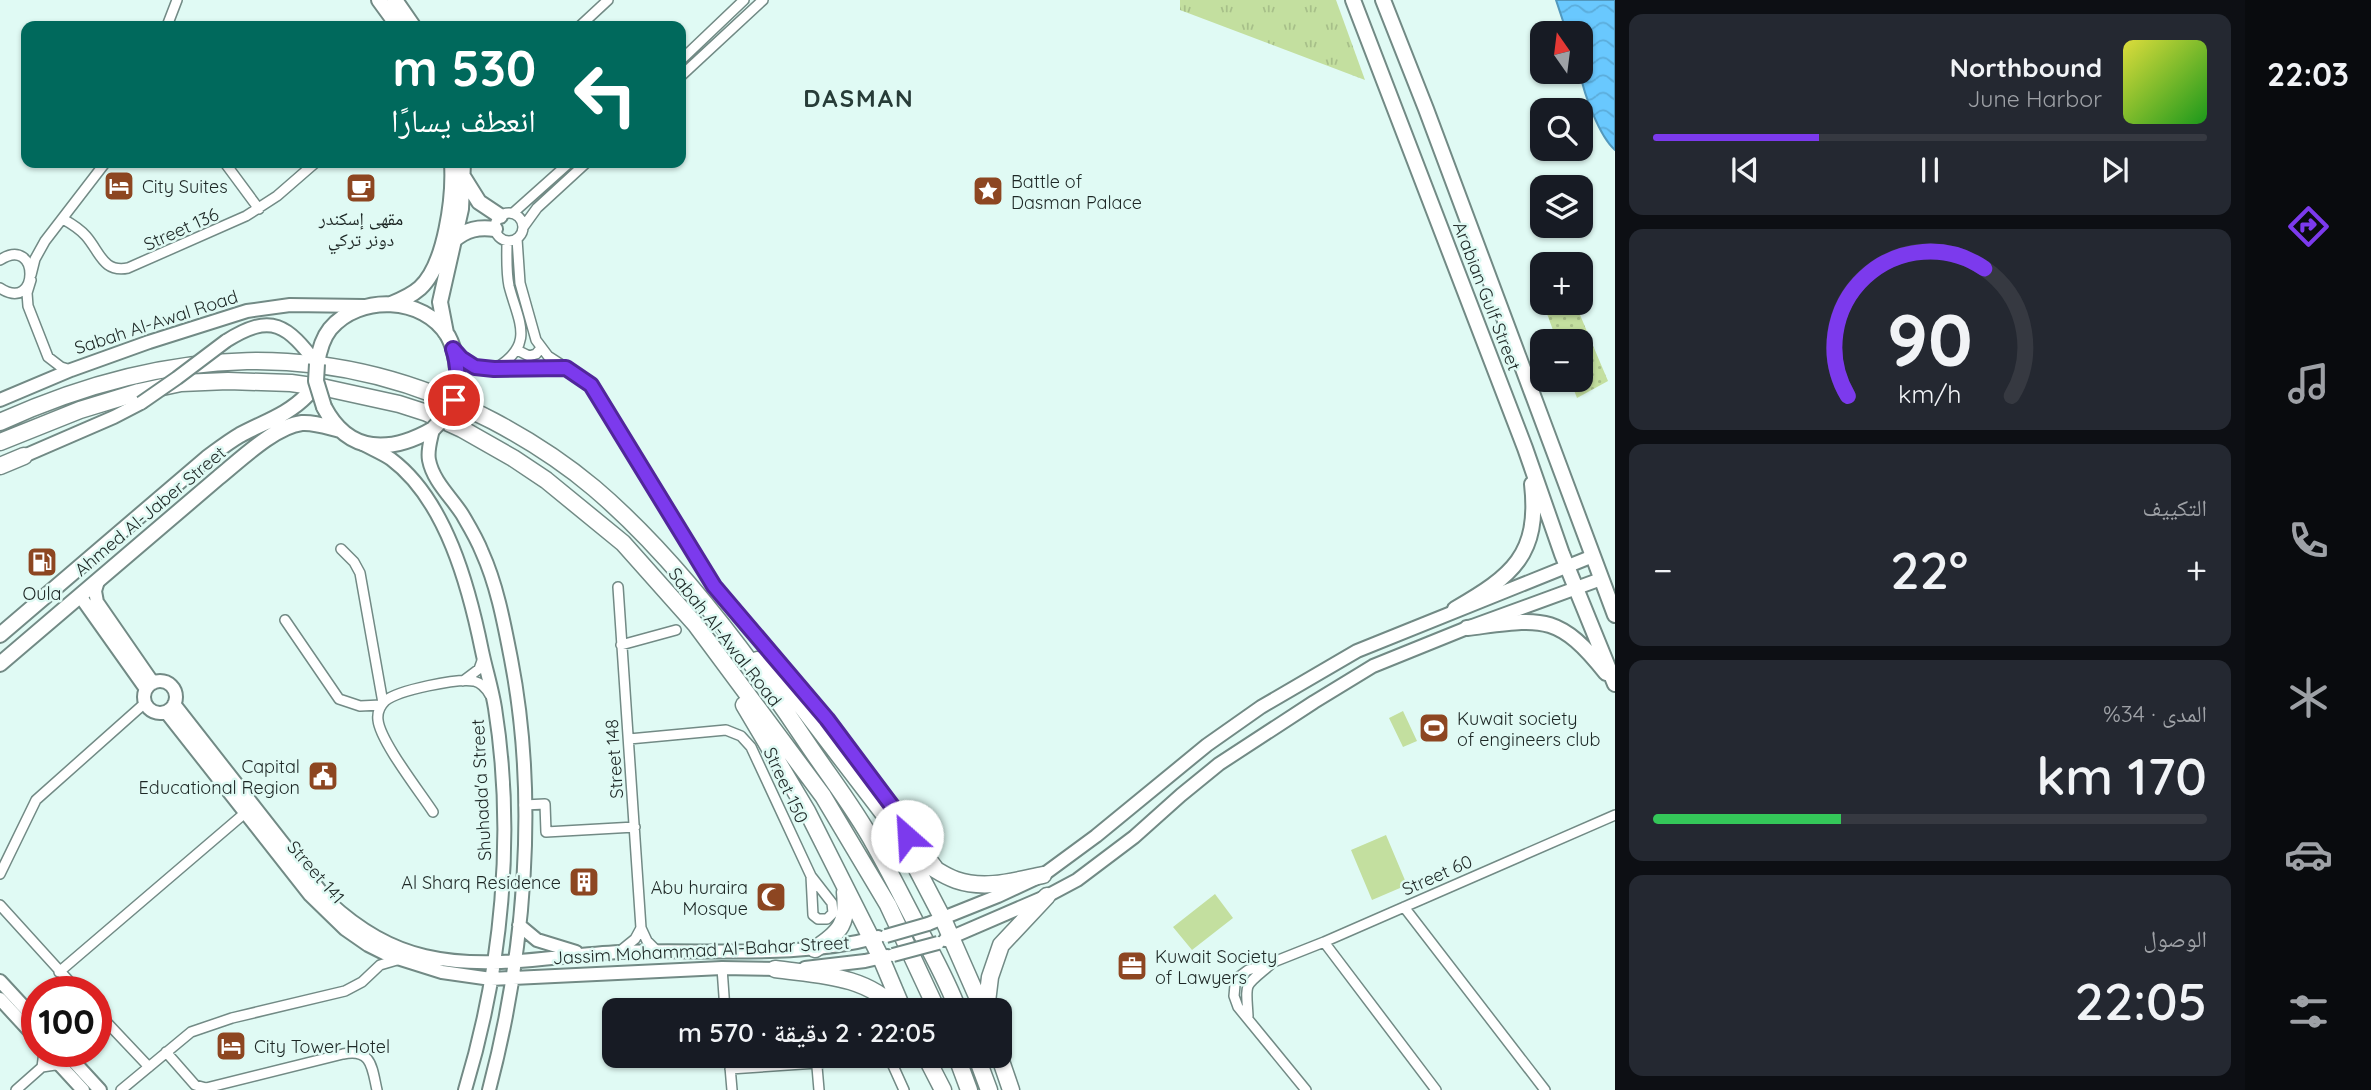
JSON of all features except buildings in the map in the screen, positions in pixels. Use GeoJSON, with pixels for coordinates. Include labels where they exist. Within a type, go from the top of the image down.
{"type":"FeatureCollection","features":[{"type":"Feature","properties":{"kind":"highway","name":"Sabah Al-Awal Road"},"geometry":{"type":"LineString","coordinates":[[0,422],[106,382],[144,373],[219,362],[277,360],[358,372],[410,385],[461,405],[526,439],[593,487],[657,550],[734,641],[874,842],[952,998]]}},
{"type":"Feature","properties":{"kind":"highway","name":"Sabah Al-Awal Road"},"geometry":{"type":"LineString","coordinates":[[0,442],[80,410],[139,392],[181,383],[290,383],[356,393],[427,413],[513,458],[622,542],[696,625],[822,796],[888,905],[931,998]]}},
{"type":"Feature","properties":{"kind":"highway"},"geometry":{"type":"LineString","coordinates":[[0,467],[24,456]]}},
{"type":"Feature","properties":{"kind":"highway"},"geometry":{"type":"LineString","coordinates":[[696,625],[807,811],[844,886],[879,937],[899,998]]}},
{"type":"Feature","properties":{"kind":"highway"},"geometry":{"type":"LineString","coordinates":[[734,641],[792,694],[886,817],[905,848],[935,922],[977,998]]}},
{"type":"Feature","properties":{"kind":"highway"},"geometry":{"type":"LineString","coordinates":[[904,822],[907,834],[905,848]]}},
{"type":"Feature","properties":{"kind":"highway"},"geometry":{"type":"LineString","coordinates":[[905,848],[945,875],[975,884],[994,884],[1043,874]]}},
{"type":"Feature","properties":{"kind":"highway"},"geometry":{"type":"LineString","coordinates":[[815,949],[832,938],[845,919],[844,886]]}},
{"type":"Feature","properties":{"kind":"highway"},"geometry":{"type":"LineString","coordinates":[[986,998],[1001,945],[1047,896]]}},
{"type":"Feature","properties":{"kind":"highway"},"geometry":{"type":"LineString","coordinates":[[775,969],[868,986],[886,998]]}},
{"type":"Feature","properties":{"kind":"highway"},"geometry":{"type":"LineString","coordinates":[[932,1068],[943,1090]]}},
{"type":"Feature","properties":{"kind":"highway"},"geometry":{"type":"LineString","coordinates":[[961,1068],[970,1090]]}},
{"type":"Feature","properties":{"kind":"highway"},"geometry":{"type":"LineString","coordinates":[[981,1068],[989,1090]]}},
{"type":"Feature","properties":{"kind":"highway"},"geometry":{"type":"LineString","coordinates":[[1003,1068],[1011,1090]]}},
{"type":"Feature","properties":{"kind":"main road"},"geometry":{"type":"LineString","coordinates":[[379,0],[394,21]]}},
{"type":"Feature","properties":{"kind":"main road"},"geometry":{"type":"LineString","coordinates":[[395,0],[410,21]]}},
{"type":"Feature","properties":{"kind":"main road","name":"Arabian Gulf Street"},"geometry":{"type":"LineString","coordinates":[[1353,0],[1525,448],[1566,566],[1615,684]]}},
{"type":"Feature","properties":{"kind":"main road","name":"Arabian Gulf Street"},"geometry":{"type":"LineString","coordinates":[[1383,0],[1431,120],[1615,615]]}},
{"type":"Feature","properties":{"kind":"main road"},"geometry":{"type":"LineString","coordinates":[[391,304],[420,288],[432,270],[448,222],[452,168]]}},
{"type":"Feature","properties":{"kind":"main road"},"geometry":{"type":"LineString","coordinates":[[447,335],[425,314],[391,304],[372,306],[337,321],[328,331],[319,351],[317,364],[316,381],[329,418],[362,444],[386,446],[411,442],[433,429],[454,400],[458,383],[457,361],[447,335],[440,302],[461,209],[463,168]]}},
{"type":"Feature","properties":{"kind":"main road"},"geometry":{"type":"LineString","coordinates":[[464,178],[479,202],[502,219]]}},
{"type":"Feature","properties":{"kind":"main road"},"geometry":{"type":"LineString","coordinates":[[454,240],[462,234],[502,219]]}},
{"type":"Feature","properties":{"kind":"main road","name":"Sabah Al-Awal Road"},"geometry":{"type":"LineString","coordinates":[[0,400],[71,370],[208,322],[247,312],[290,305],[372,306]]}},
{"type":"Feature","properties":{"kind":"main road","name":"Sabah Al-Awal Road"},"geometry":{"type":"LineString","coordinates":[[24,456],[141,403],[248,328],[270,325],[281,327],[299,340],[317,364]]}},
{"type":"Feature","properties":{"kind":"main road","name":"Ahmed Al-Jaber Street"},"geometry":{"type":"LineString","coordinates":[[0,635],[218,450],[240,435],[295,408],[316,381]]}},
{"type":"Feature","properties":{"kind":"main road","name":"Ahmed Al-Jaber Street"},"geometry":{"type":"LineString","coordinates":[[0,664],[219,477],[282,431],[302,424],[317,424],[341,430]]}},
{"type":"Feature","properties":{"kind":"main road"},"geometry":{"type":"LineString","coordinates":[[433,429],[429,460],[482,551],[500,610],[517,696],[525,858],[515,961],[491,1085]]}},
{"type":"Feature","properties":{"kind":"main road","name":"Shuhada'a Street"},"geometry":{"type":"LineString","coordinates":[[362,444],[390,459],[409,477],[438,518],[451,542],[465,578],[495,705],[502,778],[501,906],[491,979],[465,1090]]}},
{"type":"Feature","properties":{"kind":"main road"},"geometry":{"type":"LineString","coordinates":[[1450,635],[1457,629],[1457,622],[1449,612],[1501,579],[1527,548],[1534,505],[1525,448]]}},
{"type":"Feature","properties":{"kind":"main road"},"geometry":{"type":"LineString","coordinates":[[128,526],[113,548],[75,581],[73,587],[149,686]]}},
{"type":"Feature","properties":{"kind":"main road","name":"Jassim Mohammad Al-Bahar Street"},"geometry":{"type":"LineString","coordinates":[[494,962],[619,952],[772,953],[815,949],[879,937],[935,922],[1043,874],[1096,836],[1207,745],[1261,707],[1357,651],[1593,556]]}},
{"type":"Feature","properties":{"kind":"main road","name":"Jassim Mohammad Al-Bahar Street"},"geometry":{"type":"LineString","coordinates":[[491,979],[722,968],[812,968],[887,956],[945,940],[1047,896],[1077,880],[1134,838],[1220,764],[1373,666],[1601,579]]}},
{"type":"Feature","properties":{"kind":"main road"},"geometry":{"type":"LineString","coordinates":[[98,581],[95,591],[97,601],[149,686],[145,703],[153,712],[170,708],[175,693],[169,684],[158,681],[149,686]]}},
{"type":"Feature","properties":{"kind":"main road"},"geometry":{"type":"LineString","coordinates":[[1467,628],[1529,620],[1547,623],[1582,644],[1615,684]]}},
{"type":"Feature","properties":{"kind":"main road","name":"Street 141"},"geometry":{"type":"LineString","coordinates":[[170,708],[245,813],[310,895],[332,918],[368,945],[401,960],[442,972],[491,979]]}},
{"type":"Feature","properties":{"kind":"main road","name":"Street 141"},"geometry":{"type":"LineString","coordinates":[[170,708],[305,874],[344,916],[379,939],[423,956],[452,961],[494,962]]}},
{"type":"Feature","properties":{"kind":"main road"},"geometry":{"type":"LineString","coordinates":[[519,925],[537,940],[586,955]]}},
{"type":"Feature","properties":{"kind":"main road"},"geometry":{"type":"LineString","coordinates":[[0,981],[21,1004]]}},
{"type":"Feature","properties":{"kind":"main road"},"geometry":{"type":"LineString","coordinates":[[0,999],[21,1022]]}},
{"type":"Feature","properties":{"kind":"main road"},"geometry":{"type":"LineString","coordinates":[[471,1072],[478,1066],[487,1068],[492,1076],[491,1085]]}},
{"type":"Feature","properties":{"kind":"main road"},"geometry":{"type":"LineString","coordinates":[[63,1067],[83,1090]]}},
{"type":"Feature","properties":{"kind":"main road"},"geometry":{"type":"LineString","coordinates":[[79,1067],[100,1090]]}},
{"type":"Feature","properties":{"kind":"street"},"geometry":{"type":"LineString","coordinates":[[585,21],[608,0]]}},
{"type":"Feature","properties":{"kind":"street"},"geometry":{"type":"LineString","coordinates":[[686,55],[744,0]]}},
{"type":"Feature","properties":{"kind":"street"},"geometry":{"type":"LineString","coordinates":[[686,71],[763,0]]}},
{"type":"Feature","properties":{"kind":"street"},"geometry":{"type":"LineString","coordinates":[[168,21],[173,3]]}},
{"type":"Feature","properties":{"kind":"street"},"geometry":{"type":"LineString","coordinates":[[71,370],[56,364],[48,357],[30,313],[27,297],[36,259],[45,241],[101,168]]}},
{"type":"Feature","properties":{"kind":"street"},"geometry":{"type":"LineString","coordinates":[[229,168],[259,208]]}},
{"type":"Feature","properties":{"kind":"street","name":"Street 136"},"geometry":{"type":"LineString","coordinates":[[63,219],[78,227],[104,263],[117,270],[135,266],[221,229],[277,196],[309,168]]}},
{"type":"Feature","properties":{"kind":"street"},"geometry":{"type":"LineString","coordinates":[[512,240],[500,238],[502,219],[563,168]]}},
{"type":"Feature","properties":{"kind":"street"},"geometry":{"type":"LineString","coordinates":[[494,369],[517,350],[522,330],[508,277],[512,240],[537,208],[581,168]]}},
{"type":"Feature","properties":{"kind":"street"},"geometry":{"type":"LineString","coordinates":[[502,219],[520,218],[524,226]]}},
{"type":"Feature","properties":{"kind":"street"},"geometry":{"type":"LineString","coordinates":[[512,240],[520,283],[536,340],[541,348],[591,385],[714,586],[827,719],[945,875]]}},
{"type":"Feature","properties":{"kind":"street"},"geometry":{"type":"LineString","coordinates":[[0,260],[8,255],[29,252],[45,241]]}},
{"type":"Feature","properties":{"kind":"street"},"geometry":{"type":"LineString","coordinates":[[1,248],[29,264],[31,277],[21,291],[3,290]]}},
{"type":"Feature","properties":{"kind":"street"},"geometry":{"type":"LineString","coordinates":[[3,290],[18,299],[30,313]]}},
{"type":"Feature","properties":{"kind":"street"},"geometry":{"type":"LineString","coordinates":[[517,350],[529,356],[536,354],[541,348]]}},
{"type":"Feature","properties":{"kind":"street"},"geometry":{"type":"LineString","coordinates":[[453,349],[475,367],[566,368]]}},
{"type":"Feature","properties":{"kind":"street"},"geometry":{"type":"LineString","coordinates":[[44,380],[48,357]]}},
{"type":"Feature","properties":{"kind":"street"},"geometry":{"type":"LineString","coordinates":[[341,549],[354,562],[360,573],[382,704],[377,718],[382,733],[433,812]]}},
{"type":"Feature","properties":{"kind":"street","name":"Street 148"},"geometry":{"type":"LineString","coordinates":[[618,587],[641,928]]}},
{"type":"Feature","properties":{"kind":"street"},"geometry":{"type":"LineString","coordinates":[[285,620],[339,699],[360,706],[382,704],[400,693],[475,681],[490,694],[495,705]]}},
{"type":"Feature","properties":{"kind":"street"},"geometry":{"type":"LineString","coordinates":[[621,645],[676,630]]}},
{"type":"Feature","properties":{"kind":"street"},"geometry":{"type":"LineString","coordinates":[[463,681],[479,669],[483,656]]}},
{"type":"Feature","properties":{"kind":"street"},"geometry":{"type":"LineString","coordinates":[[0,874],[36,800],[145,703]]}},
{"type":"Feature","properties":{"kind":"street","name":"Street 150"},"geometry":{"type":"LineString","coordinates":[[629,739],[721,730],[741,736],[751,747],[811,876]]}},
{"type":"Feature","properties":{"kind":"street"},"geometry":{"type":"LineString","coordinates":[[524,805],[545,804],[546,832],[635,828]]}},
{"type":"Feature","properties":{"kind":"street"},"geometry":{"type":"LineString","coordinates":[[60,972],[245,813]]}},
{"type":"Feature","properties":{"kind":"street","name":"Street 60"},"geometry":{"type":"LineString","coordinates":[[1306,1090],[1236,1002],[1235,985],[1244,973],[1324,942],[1615,815]]}},
{"type":"Feature","properties":{"kind":"street"},"geometry":{"type":"LineString","coordinates":[[0,905],[64,976]]}},
{"type":"Feature","properties":{"kind":"street"},"geometry":{"type":"LineString","coordinates":[[1404,907],[1545,1090]]}},
{"type":"Feature","properties":{"kind":"street"},"geometry":{"type":"LineString","coordinates":[[641,928],[647,941],[658,952]]}},
{"type":"Feature","properties":{"kind":"street"},"geometry":{"type":"LineString","coordinates":[[619,952],[635,939],[641,928]]}},
{"type":"Feature","properties":{"kind":"street"},"geometry":{"type":"LineString","coordinates":[[1324,942],[1436,1090]]}},
{"type":"Feature","properties":{"kind":"street"},"geometry":{"type":"LineString","coordinates":[[368,945],[376,958],[375,968]]}},
{"type":"Feature","properties":{"kind":"street"},"geometry":{"type":"LineString","coordinates":[[121,1090],[191,1032],[206,1025],[352,989],[375,968],[386,962],[401,960]]}},
{"type":"Feature","properties":{"kind":"street"},"geometry":{"type":"LineString","coordinates":[[722,968],[724,998]]}},
{"type":"Feature","properties":{"kind":"street"},"geometry":{"type":"LineString","coordinates":[[112,1028],[149,1067]]}},
{"type":"Feature","properties":{"kind":"street"},"geometry":{"type":"LineString","coordinates":[[166,1052],[195,1085],[206,1088],[356,1053],[363,1055],[370,1062],[377,1090]]}},
{"type":"Feature","properties":{"kind":"street"},"geometry":{"type":"LineString","coordinates":[[16,1090],[42,1067]]}},
{"type":"Feature","properties":{"kind":"street"},"geometry":{"type":"LineString","coordinates":[[732,1090],[730,1069],[739,1068]]}},
{"type":"Feature","properties":{"kind":"street"},"geometry":{"type":"LineString","coordinates":[[818,1068],[819,1090]]}},
{"type":"Feature","properties":{"kind":"street"},"geometry":{"type":"LineString","coordinates":[[894,1068],[904,1090]]}},
{"type":"Feature","properties":{"kind":"green space"},"geometry":{"type":"Polygon","coordinates":[[[1180,0],[1336,0],[1365,80],[1180,10],[1180,0]]]}},
{"type":"Feature","properties":{"kind":"green space"},"geometry":{"type":"Polygon","coordinates":[[[1547,315],[1580,315],[1586,329],[1553,329],[1547,315]]]}},
{"type":"Feature","properties":{"kind":"green space"},"geometry":{"type":"Polygon","coordinates":[[[1593,346],[1608,381],[1593,389],[1593,346]]]}},
{"type":"Feature","properties":{"kind":"green space"},"geometry":{"type":"Polygon","coordinates":[[[1575,392],[1588,392],[1577,398],[1575,392]]]}},
{"type":"Feature","properties":{"kind":"green space"},"geometry":{"type":"Polygon","coordinates":[[[1403,711],[1417,741],[1403,747],[1389,718],[1403,711]]]}},
{"type":"Feature","properties":{"kind":"green space"},"geometry":{"type":"Polygon","coordinates":[[[1386,835],[1407,885],[1372,900],[1351,850],[1386,835]]]}},
{"type":"Feature","properties":{"kind":"green space"},"geometry":{"type":"Polygon","coordinates":[[[1215,894],[1233,918],[1192,950],[1173,927],[1215,894]]]}},
{"type":"Feature","properties":{"kind":"water"},"geometry":{"type":"Polygon","coordinates":[[[1556,0],[1615,0],[1615,150],[1598,125],[1593,114],[1593,98],[1587,98],[1583,84],[1593,84],[1593,21],[1563,21],[1556,0]]]}},
{"type":"Feature","properties":{"kind":"place","name":"City Suites"},"geometry":{"type":"Point","coordinates":[119,186]}},
{"type":"Feature","properties":{"kind":"place","name":"مقهى إسكندر دونر تركي"},"geometry":{"type":"Point","coordinates":[361,188]}},
{"type":"Feature","properties":{"kind":"place","name":"Battle of Dasman Palace"},"geometry":{"type":"Point","coordinates":[988,191]}},
{"type":"Feature","properties":{"kind":"place","name":"Oula"},"geometry":{"type":"Point","coordinates":[42,562]}},
{"type":"Feature","properties":{"kind":"place","name":"Kuwait society of engineers club"},"geometry":{"type":"Point","coordinates":[1434,728]}},
{"type":"Feature","properties":{"kind":"place","name":"Capital Educational Region"},"geometry":{"type":"Point","coordinates":[323,776]}},
{"type":"Feature","properties":{"kind":"place","name":"Al Sharq Residence"},"geometry":{"type":"Point","coordinates":[584,882]}},
{"type":"Feature","properties":{"kind":"place","name":"Abu huraira Mosque"},"geometry":{"type":"Point","coordinates":[771,897]}},
{"type":"Feature","properties":{"kind":"place","name":"Kuwait Society of Lawyers"},"geometry":{"type":"Point","coordinates":[1132,966]}},
{"type":"Feature","properties":{"kind":"place","name":"City Tower Hotel"},"geometry":{"type":"Point","coordinates":[231,1046]}},
{"type":"Feature","properties":{"kind":"district","name":"DASMAN"},"geometry":{"type":"Point","coordinates":[859,98]}},
{"type":"Feature","properties":{"kind":"route"},"geometry":{"type":"LineString","coordinates":[[454,400],[458,383],[457,361],[453,349],[475,367],[566,368],[591,385],[714,586],[827,719],[904,822],[907,836]]}}]}
